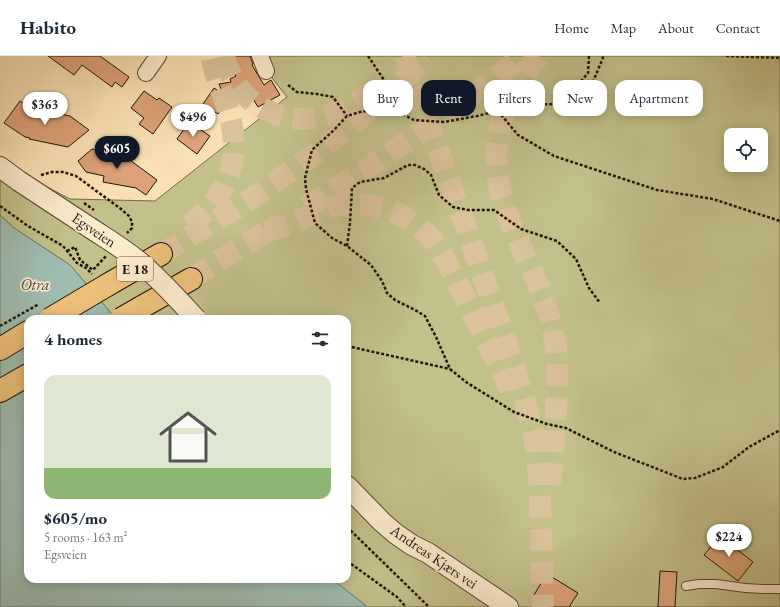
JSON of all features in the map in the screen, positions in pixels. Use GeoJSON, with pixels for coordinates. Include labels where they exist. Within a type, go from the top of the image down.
{"type":"FeatureCollection","features":[{"type":"Feature","properties":{"kind":"highway","name":"E 18"},"geometry":{"type":"LineString","coordinates":[[55,315],[100,278],[161,254]]}},
{"type":"Feature","properties":{"kind":"highway","name":"E 18"},"geometry":{"type":"LineString","coordinates":[[128,315],[191,279]]}},
{"type":"Feature","properties":{"kind":"highway"},"geometry":{"type":"LineString","coordinates":[[0,349],[24,334]]}},
{"type":"Feature","properties":{"kind":"highway"},"geometry":{"type":"LineString","coordinates":[[0,391],[24,377]]}},
{"type":"Feature","properties":{"kind":"street"},"geometry":{"type":"LineString","coordinates":[[146,73],[158,56]]}},
{"type":"Feature","properties":{"kind":"street"},"geometry":{"type":"LineString","coordinates":[[260,56],[266,71]]}},
{"type":"Feature","properties":{"kind":"street","name":"Egsveien"},"geometry":{"type":"LineString","coordinates":[[0,167],[127,252],[142,264],[192,315]]}},
{"type":"Feature","properties":{"kind":"street","name":"Andreas Kjærs vei"},"geometry":{"type":"LineString","coordinates":[[351,490],[396,534],[428,553],[508,607]]}},
{"type":"Feature","properties":{"kind":"lane"},"geometry":{"type":"LineString","coordinates":[[686,586],[716,584],[758,589],[780,589]]}},
{"type":"Feature","properties":{"kind":"path"},"geometry":{"type":"LineString","coordinates":[[368,56],[384,80]]}},
{"type":"Feature","properties":{"kind":"path"},"geometry":{"type":"LineString","coordinates":[[582,80],[588,72],[588,56]]}},
{"type":"Feature","properties":{"kind":"path"},"geometry":{"type":"LineString","coordinates":[[594,80],[603,58],[602,56]]}},
{"type":"Feature","properties":{"kind":"path"},"geometry":{"type":"LineString","coordinates":[[726,56],[780,58]]}},
{"type":"Feature","properties":{"kind":"path"},"geometry":{"type":"LineString","coordinates":[[288,85],[297,92],[332,97],[347,116]]}},
{"type":"Feature","properties":{"kind":"path"},"geometry":{"type":"LineString","coordinates":[[363,112],[347,116],[312,150],[305,178],[306,189],[315,223],[332,238],[347,246],[371,265],[382,281],[387,293],[395,300],[425,316],[450,369]]}},
{"type":"Feature","properties":{"kind":"path"},"geometry":{"type":"LineString","coordinates":[[406,116],[414,120],[444,122],[484,114]]}},
{"type":"Feature","properties":{"kind":"path"},"geometry":{"type":"LineString","coordinates":[[502,116],[518,135],[554,156],[656,190],[713,199],[780,221]]}},
{"type":"Feature","properties":{"kind":"path"},"geometry":{"type":"LineString","coordinates":[[347,246],[352,188],[360,182],[384,178],[408,165],[415,165],[424,169],[431,175],[439,195],[453,207],[468,210],[494,210],[521,229],[557,241],[576,259],[588,288],[600,303]]}},
{"type":"Feature","properties":{"kind":"path"},"geometry":{"type":"LineString","coordinates":[[36,175],[52,172],[63,172],[76,176],[93,188],[130,216],[132,228],[122,238]]}},
{"type":"Feature","properties":{"kind":"path"},"geometry":{"type":"LineString","coordinates":[[0,206],[28,226],[63,246],[77,263],[100,278]]}},
{"type":"Feature","properties":{"kind":"path"},"geometry":{"type":"LineString","coordinates":[[67,251],[75,247],[80,260],[100,278]]}},
{"type":"Feature","properties":{"kind":"path"},"geometry":{"type":"LineString","coordinates":[[100,278],[108,254]]}},
{"type":"Feature","properties":{"kind":"path"},"geometry":{"type":"LineString","coordinates":[[351,347],[450,369],[466,382],[514,412],[547,424],[566,428],[614,452],[683,479],[695,478],[723,467],[749,447],[780,430]]}},
{"type":"Feature","properties":{"kind":"path"},"geometry":{"type":"LineString","coordinates":[[351,531],[429,607]]}},
{"type":"Feature","properties":{"kind":"path"},"geometry":{"type":"LineString","coordinates":[[351,564],[398,597],[406,607]]}},
{"type":"Feature","properties":{"kind":"shaded area"},"geometry":{"type":"Polygon","coordinates":[[[259,56],[780,56],[780,607],[149,607],[129,583],[351,583],[351,315],[113,315],[70,265],[14,228],[0,215],[0,162],[70,199],[155,201],[287,97],[269,74],[259,56]]]}},
{"type":"Feature","properties":{"kind":"water","name":"Otra"},"geometry":{"type":"Polygon","coordinates":[[[0,215],[14,228],[70,265],[113,315],[24,315],[24,583],[337,583],[366,607],[0,607],[0,215]]]}},
{"type":"Feature","properties":{"kind":"building"},"geometry":{"type":"Polygon","coordinates":[[[48,56],[100,56],[129,77],[122,87],[115,82],[112,87],[82,65],[74,75],[48,56]]]}},
{"type":"Feature","properties":{"kind":"building"},"geometry":{"type":"Polygon","coordinates":[[[225,56],[250,56],[252,65],[264,85],[271,80],[280,95],[258,107],[246,87],[228,97],[229,98],[218,114],[203,104],[214,88],[223,94],[219,84],[231,82],[230,79],[236,76],[225,56]]]}},
{"type":"Feature","properties":{"kind":"building"},"geometry":{"type":"Polygon","coordinates":[[[144,91],[157,100],[159,98],[172,107],[153,134],[139,124],[144,118],[131,108],[144,91]]]}},
{"type":"Feature","properties":{"kind":"building"},"geometry":{"type":"Polygon","coordinates":[[[20,101],[30,108],[70,116],[89,130],[68,147],[29,139],[30,138],[25,137],[4,123],[20,101]]]}},
{"type":"Feature","properties":{"kind":"building"},"geometry":{"type":"Polygon","coordinates":[[[189,122],[210,136],[197,154],[177,139],[189,122]]]}},
{"type":"Feature","properties":{"kind":"building"},"geometry":{"type":"Polygon","coordinates":[[[92,149],[123,155],[157,180],[146,195],[136,188],[103,182],[104,176],[86,172],[78,161],[92,149]]]}},
{"type":"Feature","properties":{"kind":"building"},"geometry":{"type":"Polygon","coordinates":[[[720,536],[753,562],[738,581],[704,555],[720,536]]]}},
{"type":"Feature","properties":{"kind":"building"},"geometry":{"type":"Polygon","coordinates":[[[660,571],[677,572],[675,607],[658,607],[660,571]]]}},
{"type":"Feature","properties":{"kind":"building"},"geometry":{"type":"Polygon","coordinates":[[[547,574],[578,593],[569,607],[548,607],[532,598],[547,574]]]}},
{"type":"Feature","properties":{"kind":"tunnel"},"geometry":{"type":"LineString","coordinates":[[224,56],[234,81],[243,92],[253,102],[284,117],[300,119],[316,118],[332,114],[363,98]]}},
{"type":"Feature","properties":{"kind":"tunnel"},"geometry":{"type":"LineString","coordinates":[[404,56],[475,252],[524,397],[534,434],[540,498],[543,607]]}},
{"type":"Feature","properties":{"kind":"tunnel"},"geometry":{"type":"LineString","coordinates":[[161,254],[258,194],[316,153],[360,119],[406,77],[424,56]]}},
{"type":"Feature","properties":{"kind":"tunnel"},"geometry":{"type":"LineString","coordinates":[[306,207],[416,135],[470,97],[522,56]]}},
{"type":"Feature","properties":{"kind":"tunnel"},"geometry":{"type":"LineString","coordinates":[[539,56],[524,75],[512,94],[503,114],[498,134],[496,155],[502,198],[510,221],[542,295],[552,326],[555,342],[557,359],[557,386],[550,490]]}},
{"type":"Feature","properties":{"kind":"tunnel"},"geometry":{"type":"LineString","coordinates":[[189,226],[212,204],[220,193],[227,180],[234,153],[234,138],[231,121],[212,59]]}},
{"type":"Feature","properties":{"kind":"tunnel"},"geometry":{"type":"LineString","coordinates":[[266,232],[326,209],[346,205],[360,204],[386,209],[410,220],[431,238],[449,266],[510,389]]}},
{"type":"Feature","properties":{"kind":"tunnel"},"geometry":{"type":"LineString","coordinates":[[191,279],[278,224]]}}]}
